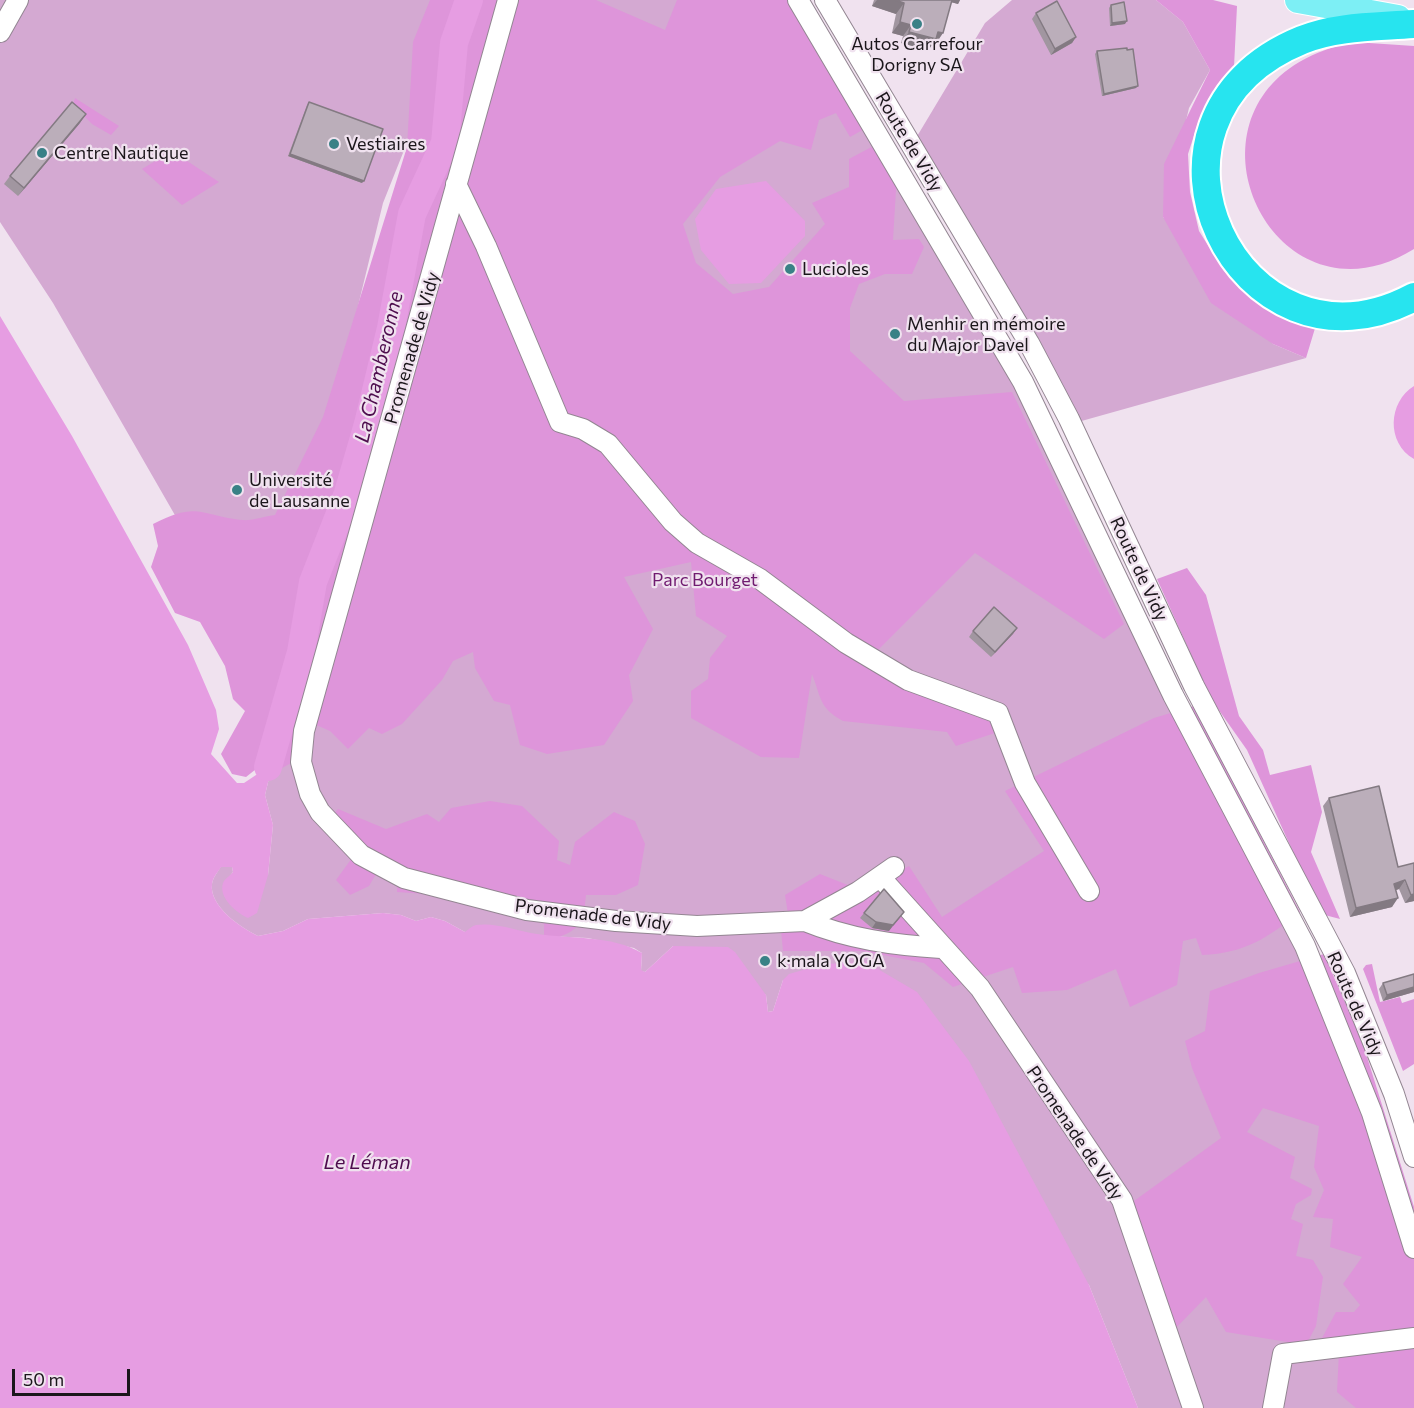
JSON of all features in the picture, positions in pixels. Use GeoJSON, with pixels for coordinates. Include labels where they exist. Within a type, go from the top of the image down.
{"type":"FeatureCollection","features":[{"type":"Feature","properties":{"kind":"highway"},"geometry":{"type":"LineString","coordinates":[[1414,22],[1324,33],[1304,39],[1269,57],[1244,77],[1225,102],[1213,126],[1205,167],[1209,207],[1225,247],[1246,274],[1274,295],[1300,308],[1336,315],[1380,311],[1414,297]]}},
{"type":"Feature","properties":{"kind":"main road"},"geometry":{"type":"LineString","coordinates":[[1298,0],[1414,22]]}},
{"type":"Feature","properties":{"kind":"main road"},"geometry":{"type":"LineString","coordinates":[[1376,0],[1414,15]]}},
{"type":"Feature","properties":{"kind":"street"},"geometry":{"type":"LineString","coordinates":[[0,32],[18,0]]}},
{"type":"Feature","properties":{"kind":"street","name":"Promenade de Vidy"},"geometry":{"type":"LineString","coordinates":[[507,0],[304,731],[301,762],[310,794],[320,812],[361,855],[404,878],[527,910],[616,921],[697,926],[805,921],[886,944],[940,948]]}},
{"type":"Feature","properties":{"kind":"street"},"geometry":{"type":"LineString","coordinates":[[798,0],[1023,382],[1173,694],[1305,946],[1372,1113],[1414,1248]]}},
{"type":"Feature","properties":{"kind":"street","name":"Route de Vidy"},"geometry":{"type":"LineString","coordinates":[[825,0],[1029,343],[1069,419],[1194,686],[1345,973],[1394,1094],[1414,1157]]}},
{"type":"Feature","properties":{"kind":"street"},"geometry":{"type":"LineString","coordinates":[[456,184],[486,246],[560,422],[583,429],[608,444],[673,522],[697,543],[760,579],[846,644],[908,680],[999,713],[1025,783],[1089,891]]}},
{"type":"Feature","properties":{"kind":"street","name":"Promenade de Vidy"},"geometry":{"type":"LineString","coordinates":[[805,921],[858,892],[887,872],[940,948],[980,988],[1122,1200],[1193,1408]]}},
{"type":"Feature","properties":{"kind":"street"},"geometry":{"type":"LineString","coordinates":[[1273,1408],[1283,1354],[1414,1338]]}},
{"type":"Feature","properties":{"kind":"green space","name":"Université de Lausanne"},"geometry":{"type":"Polygon","coordinates":[[[0,0],[464,0],[383,203],[268,677],[53,303],[0,222],[0,0]]]}},
{"type":"Feature","properties":{"kind":"green space"},"geometry":{"type":"Polygon","coordinates":[[[430,0],[596,0],[665,30],[677,0],[791,0],[866,128],[850,137],[836,113],[819,120],[811,150],[780,141],[720,177],[683,224],[696,263],[733,294],[769,287],[825,224],[812,203],[849,187],[849,159],[879,143],[897,173],[893,240],[919,239],[924,247],[912,274],[885,274],[859,284],[850,308],[850,351],[904,401],[1012,392],[1124,624],[1104,639],[975,553],[877,651],[946,700],[1002,712],[995,733],[956,746],[947,732],[843,721],[825,706],[812,674],[799,758],[761,757],[691,718],[691,691],[708,679],[710,658],[727,636],[696,616],[691,562],[624,577],[653,629],[629,675],[633,701],[604,745],[547,754],[520,745],[510,705],[494,701],[475,668],[473,652],[453,661],[442,680],[402,724],[382,734],[369,728],[348,749],[330,731],[314,724],[295,761],[282,768],[275,754],[246,777],[232,774],[221,754],[245,711],[233,699],[225,666],[200,622],[175,613],[151,567],[158,546],[153,524],[190,511],[242,520],[275,515],[323,417],[407,147],[413,42],[430,0]]]}},
{"type":"Feature","properties":{"kind":"green space","name":"Parc Bourget"},"geometry":{"type":"Polygon","coordinates":[[[469,0],[793,0],[1008,363],[1308,967],[1414,1408],[1138,1408],[1089,1285],[783,980],[773,1011],[768,1012],[766,995],[673,946],[645,972],[641,971],[642,953],[634,948],[588,938],[465,932],[445,921],[431,917],[416,921],[401,915],[383,913],[308,919],[283,931],[258,936],[235,922],[221,908],[212,892],[212,884],[221,866],[232,867],[233,872],[230,876],[268,875],[273,825],[265,795],[270,774],[268,767],[469,0]]]}},
{"type":"Feature","properties":{"kind":"green space"},"geometry":{"type":"Polygon","coordinates":[[[1012,0],[1156,0],[1183,22],[1210,70],[1189,108],[1163,217],[1273,344],[1306,358],[1078,422],[916,138],[985,23],[1012,0]]]}},
{"type":"Feature","properties":{"kind":"green space"},"geometry":{"type":"Polygon","coordinates":[[[1156,0],[1213,0],[1237,6],[1234,67],[1198,123],[1188,154],[1190,192],[1199,231],[1224,271],[1252,299],[1284,316],[1316,325],[1306,358],[1273,344],[1211,303],[1163,217],[1164,164],[1210,70],[1183,22],[1156,0]]]}},
{"type":"Feature","properties":{"kind":"green space"},"geometry":{"type":"Polygon","coordinates":[[[1354,42],[1414,46],[1414,249],[1360,268],[1314,262],[1277,235],[1253,195],[1245,150],[1258,104],[1293,66],[1354,42]]]}},
{"type":"Feature","properties":{"kind":"green space"},"geometry":{"type":"Polygon","coordinates":[[[75,98],[119,126],[111,135],[92,124],[73,105],[75,98]]]}},
{"type":"Feature","properties":{"kind":"green space"},"geometry":{"type":"Polygon","coordinates":[[[172,151],[219,182],[182,205],[142,169],[172,151]]]}},
{"type":"Feature","properties":{"kind":"green space"},"geometry":{"type":"Polygon","coordinates":[[[1187,568],[1206,595],[1239,716],[1263,750],[1270,775],[1311,765],[1322,812],[1311,852],[1340,919],[1321,914],[1247,750],[1211,699],[1157,579],[1187,568]]]}},
{"type":"Feature","properties":{"kind":"green space"},"geometry":{"type":"Polygon","coordinates":[[[1194,706],[1300,912],[1266,937],[1231,951],[1202,955],[1196,938],[1183,941],[1177,985],[1130,1007],[1116,969],[1067,990],[1022,993],[1013,967],[953,987],[924,963],[862,951],[783,951],[781,930],[788,914],[785,895],[820,874],[863,891],[909,866],[942,917],[1044,851],[1005,791],[1154,718],[1194,706]]]}},
{"type":"Feature","properties":{"kind":"green space"},"geometry":{"type":"Polygon","coordinates":[[[490,801],[522,806],[559,841],[557,860],[570,865],[575,842],[614,812],[635,821],[645,844],[638,885],[616,895],[586,895],[583,916],[576,928],[544,942],[544,924],[529,915],[501,914],[490,906],[455,896],[397,892],[397,877],[379,869],[369,886],[350,895],[336,880],[360,847],[331,817],[338,809],[386,829],[427,814],[439,822],[451,808],[490,801]]]}},
{"type":"Feature","properties":{"kind":"green space"},"geometry":{"type":"Polygon","coordinates":[[[1324,954],[1362,1041],[1414,1207],[1414,1408],[1356,1408],[1337,1392],[1339,1352],[1321,1340],[1336,1312],[1354,1312],[1360,1305],[1343,1284],[1362,1257],[1330,1247],[1333,1219],[1313,1217],[1324,1190],[1314,1167],[1319,1126],[1263,1108],[1247,1132],[1295,1157],[1290,1178],[1312,1189],[1311,1195],[1296,1204],[1291,1219],[1303,1224],[1296,1256],[1313,1260],[1323,1277],[1316,1326],[1306,1345],[1226,1332],[1206,1297],[1172,1332],[1144,1253],[1134,1201],[1221,1138],[1192,1068],[1185,1041],[1205,1031],[1210,991],[1259,973],[1324,954]]]}},
{"type":"Feature","properties":{"kind":"green space"},"geometry":{"type":"Polygon","coordinates":[[[1372,964],[1380,1002],[1400,997],[1402,1003],[1414,999],[1414,1064],[1403,1071],[1363,969],[1366,965],[1372,964]]]}},
{"type":"Feature","properties":{"kind":"water"},"geometry":{"type":"Polygon","coordinates":[[[766,181],[805,221],[805,236],[761,283],[729,284],[701,250],[695,219],[716,189],[766,181]]]}},
{"type":"Feature","properties":{"kind":"water","name":"Le Léman"},"geometry":{"type":"Polygon","coordinates":[[[0,316],[72,436],[188,645],[216,710],[219,729],[211,754],[237,783],[244,783],[268,767],[270,774],[265,795],[273,825],[268,875],[257,913],[248,918],[234,909],[223,894],[223,883],[233,872],[232,867],[221,867],[214,877],[212,892],[228,915],[243,928],[258,936],[283,931],[308,919],[383,913],[401,915],[416,921],[431,917],[445,921],[465,932],[476,925],[483,924],[537,934],[604,940],[642,953],[641,970],[645,972],[673,946],[728,947],[735,952],[766,995],[768,1012],[773,1011],[783,980],[789,974],[824,964],[866,962],[917,992],[969,1061],[1089,1285],[1138,1408],[0,1408],[0,316]]]}},
{"type":"Feature","properties":{"kind":"water"},"geometry":{"type":"Polygon","coordinates":[[[1414,386],[1414,459],[1399,443],[1394,422],[1399,402],[1414,386]]]}},
{"type":"Feature","properties":{"kind":"building"},"geometry":{"type":"Polygon","coordinates":[[[895,0],[952,0],[943,33],[938,32],[936,39],[909,32],[911,25],[900,22],[904,3],[895,0]]]}},
{"type":"Feature","properties":{"kind":"building"},"geometry":{"type":"Polygon","coordinates":[[[1057,1],[1076,37],[1055,49],[1036,13],[1057,1]]]}},
{"type":"Feature","properties":{"kind":"building"},"geometry":{"type":"Polygon","coordinates":[[[1124,2],[1127,21],[1112,23],[1111,5],[1124,2]]]}},
{"type":"Feature","properties":{"kind":"building"},"geometry":{"type":"Polygon","coordinates":[[[1127,48],[1127,50],[1133,49],[1138,86],[1104,94],[1097,51],[1127,48]]]}},
{"type":"Feature","properties":{"kind":"building","name":"Centre Nautique"},"geometry":{"type":"Polygon","coordinates":[[[72,102],[86,114],[24,188],[10,176],[72,102]]]}},
{"type":"Feature","properties":{"kind":"building","name":"Vestiaires"},"geometry":{"type":"Polygon","coordinates":[[[309,102],[383,129],[364,181],[290,154],[309,102]]]}},
{"type":"Feature","properties":{"kind":"building"},"geometry":{"type":"Polygon","coordinates":[[[994,607],[1017,628],[995,652],[973,631],[994,607]]]}},
{"type":"Feature","properties":{"kind":"building"},"geometry":{"type":"Polygon","coordinates":[[[1379,786],[1398,867],[1414,863],[1414,894],[1411,895],[1405,880],[1394,884],[1398,898],[1356,908],[1329,798],[1379,786]]]}},
{"type":"Feature","properties":{"kind":"building"},"geometry":{"type":"Polygon","coordinates":[[[884,889],[904,912],[893,925],[876,922],[864,913],[884,889]]]}},
{"type":"Feature","properties":{"kind":"building"},"geometry":{"type":"Polygon","coordinates":[[[1414,974],[1414,987],[1387,995],[1383,983],[1414,974]]]}},
{"type":"Feature","properties":{"kind":"waterway","name":"La Chamberonne"},"geometry":{"type":"LineString","coordinates":[[268,767],[301,652],[313,582],[348,493],[368,424],[391,328],[412,214],[445,143],[454,43],[469,0]]}},
{"type":"Feature","properties":{"kind":"place","name":"Autos Carrefour Dorigny SA"},"geometry":{"type":"Point","coordinates":[917,24]}},
{"type":"Feature","properties":{"kind":"place","name":"Vestiaires"},"geometry":{"type":"Point","coordinates":[334,144]}},
{"type":"Feature","properties":{"kind":"place","name":"Centre Nautique"},"geometry":{"type":"Point","coordinates":[42,153]}},
{"type":"Feature","properties":{"kind":"place","name":"Lucioles"},"geometry":{"type":"Point","coordinates":[790,269]}},
{"type":"Feature","properties":{"kind":"place","name":"Menhir en mémoire du Major Davel"},"geometry":{"type":"Point","coordinates":[895,334]}},
{"type":"Feature","properties":{"kind":"place","name":"Université de Lausanne"},"geometry":{"type":"Point","coordinates":[237,490]}},
{"type":"Feature","properties":{"kind":"place","name":"k·mala YOGA"},"geometry":{"type":"Point","coordinates":[765,961]}}]}
